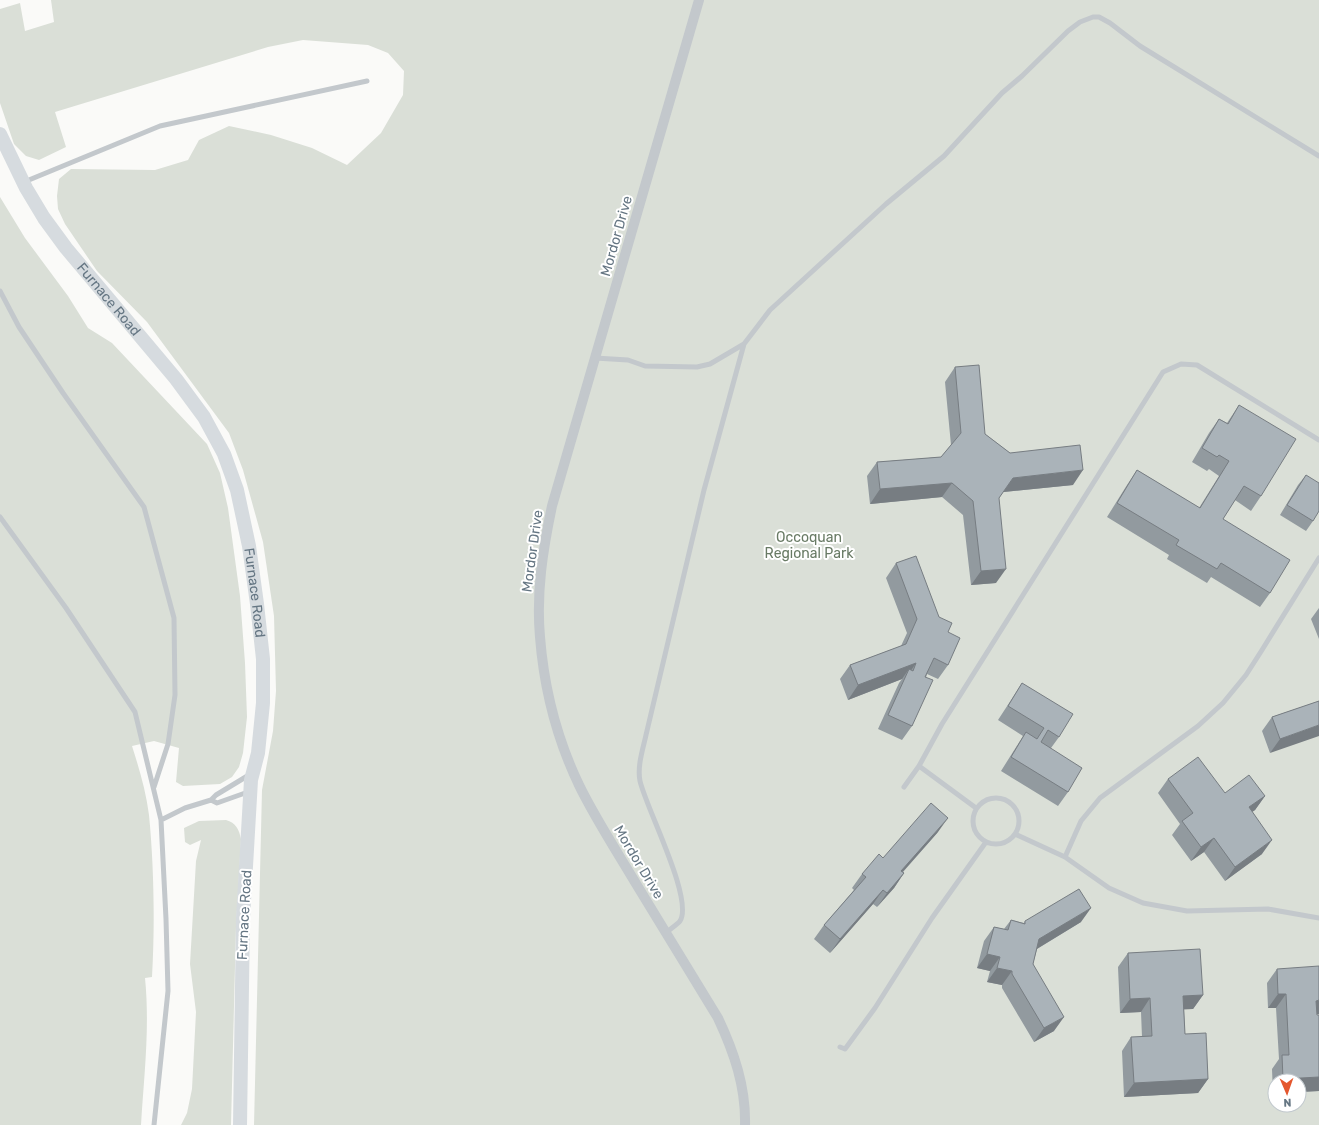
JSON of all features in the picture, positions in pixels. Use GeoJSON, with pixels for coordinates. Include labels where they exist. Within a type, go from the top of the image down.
{"type":"FeatureCollection","features":[{"type":"Feature","properties":{"kind":"main road","name":"Furnace Road"},"geometry":{"type":"LineString","coordinates":[[0,134],[23,183],[44,218],[66,248],[176,379],[204,417],[230,468],[237,490],[249,546],[257,604],[262,659],[263,703],[258,753],[253,772],[251,792],[244,918],[240,1125]]}},
{"type":"Feature","properties":{"kind":"street","name":"Mordor Drive"},"geometry":{"type":"LineString","coordinates":[[699,0],[552,506],[543,551],[539,609],[543,664],[556,726],[579,786],[718,1018],[729,1041],[738,1066],[743,1095],[745,1125]]}},
{"type":"Feature","properties":{"kind":"lane"},"geometry":{"type":"LineString","coordinates":[[666,933],[680,921],[683,908],[669,857],[641,784],[640,768],[646,735],[704,490],[744,344],[770,310],[886,204],[944,156],[1002,93],[1022,76],[1068,31],[1086,19],[1099,17],[1110,23],[1140,46],[1319,156]]}},
{"type":"Feature","properties":{"kind":"lane"},"geometry":{"type":"LineString","coordinates":[[23,183],[160,126],[367,81]]}},
{"type":"Feature","properties":{"kind":"lane"},"geometry":{"type":"LineString","coordinates":[[0,291],[19,327],[63,393],[144,506],[174,618],[175,695],[168,744],[153,788]]}},
{"type":"Feature","properties":{"kind":"lane"},"geometry":{"type":"LineString","coordinates":[[595,358],[628,360],[644,366],[697,367],[710,364],[744,344]]}},
{"type":"Feature","properties":{"kind":"lane"},"geometry":{"type":"LineString","coordinates":[[904,787],[919,766],[946,717],[1164,372],[1181,364],[1197,365],[1319,440]]}},
{"type":"Feature","properties":{"kind":"lane"},"geometry":{"type":"LineString","coordinates":[[0,517],[66,608],[135,712],[161,820],[168,991],[154,1125]]}},
{"type":"Feature","properties":{"kind":"lane"},"geometry":{"type":"LineString","coordinates":[[1065,857],[1081,821],[1100,798],[1198,726],[1223,703],[1246,675],[1319,558]]}},
{"type":"Feature","properties":{"kind":"lane"},"geometry":{"type":"LineString","coordinates":[[919,766],[976,808]]}},
{"type":"Feature","properties":{"kind":"lane"},"geometry":{"type":"LineString","coordinates":[[161,820],[185,808],[211,800],[216,795],[253,772]]}},
{"type":"Feature","properties":{"kind":"lane"},"geometry":{"type":"LineString","coordinates":[[211,800],[217,803],[251,792]]}},
{"type":"Feature","properties":{"kind":"lane"},"geometry":{"type":"LineString","coordinates":[[1002,798],[1009,802],[1018,813],[1019,828],[1015,834],[1011,839],[998,844],[986,842],[975,831],[973,816],[976,808],[988,799],[1002,798]]}},
{"type":"Feature","properties":{"kind":"lane"},"geometry":{"type":"LineString","coordinates":[[1015,834],[1065,857],[1109,888],[1143,903],[1187,911],[1268,909],[1319,918]]}},
{"type":"Feature","properties":{"kind":"lane"},"geometry":{"type":"LineString","coordinates":[[840,1048],[844,1049],[848,1045],[875,1008],[932,918],[986,842]]}},
{"type":"Feature","properties":{"kind":"green space","name":"Occoquan Regional Park"},"geometry":{"type":"Polygon","coordinates":[[[51,0],[1319,0],[1319,1125],[254,1125],[262,790],[273,731],[276,691],[274,616],[263,542],[243,470],[229,433],[147,322],[97,271],[65,224],[58,209],[57,196],[59,179],[71,169],[155,170],[188,160],[199,140],[229,126],[271,135],[312,148],[347,165],[381,133],[403,95],[404,71],[388,53],[368,45],[303,40],[268,47],[55,112],[66,147],[39,160],[26,156],[14,144],[0,103],[0,9],[20,3],[25,31],[54,22],[51,0]]]}},
{"type":"Feature","properties":{"kind":"green space"},"geometry":{"type":"Polygon","coordinates":[[[0,197],[25,238],[68,296],[88,328],[112,343],[207,444],[220,473],[228,508],[240,596],[245,663],[247,717],[243,753],[239,767],[232,777],[220,784],[183,786],[176,782],[179,748],[154,741],[132,746],[140,771],[148,806],[154,896],[152,977],[145,978],[147,1034],[141,1125],[0,1125],[0,197]]]}},
{"type":"Feature","properties":{"kind":"green space"},"geometry":{"type":"Polygon","coordinates":[[[226,820],[236,827],[241,839],[236,927],[231,1125],[181,1125],[187,1113],[192,1089],[196,1012],[190,964],[196,861],[201,840],[190,845],[185,842],[184,828],[199,821],[226,820]]]}},
{"type":"Feature","properties":{"kind":"building"},"geometry":{"type":"Polygon","coordinates":[[[979,365],[985,434],[1010,453],[1080,445],[1083,470],[1013,478],[999,498],[1006,569],[981,571],[973,501],[952,483],[880,489],[877,462],[941,457],[961,433],[955,367],[979,365]]]}},
{"type":"Feature","properties":{"kind":"building"},"geometry":{"type":"Polygon","coordinates":[[[1239,405],[1296,439],[1261,496],[1244,486],[1223,519],[1290,560],[1270,593],[1221,563],[1217,569],[1176,545],[1179,540],[1117,503],[1137,470],[1200,508],[1229,461],[1219,455],[1217,457],[1202,448],[1219,419],[1228,424],[1239,405]]]}},
{"type":"Feature","properties":{"kind":"building"},"geometry":{"type":"Polygon","coordinates":[[[1306,475],[1319,483],[1319,511],[1313,521],[1287,505],[1306,475]]]}},
{"type":"Feature","properties":{"kind":"building"},"geometry":{"type":"Polygon","coordinates":[[[916,556],[939,617],[952,623],[948,632],[960,638],[948,665],[934,658],[925,677],[933,680],[912,726],[888,715],[909,669],[913,671],[916,663],[858,685],[850,665],[906,644],[917,619],[896,563],[916,556]]]}},
{"type":"Feature","properties":{"kind":"building"},"geometry":{"type":"Polygon","coordinates":[[[1022,683],[1073,714],[1059,737],[1048,730],[1041,742],[1082,768],[1068,792],[1011,757],[1026,732],[1037,739],[1044,728],[1008,706],[1022,683]]]}},
{"type":"Feature","properties":{"kind":"building"},"geometry":{"type":"Polygon","coordinates":[[[1319,701],[1319,725],[1280,739],[1272,717],[1319,701]]]}},
{"type":"Feature","properties":{"kind":"building"},"geometry":{"type":"Polygon","coordinates":[[[1198,757],[1225,793],[1249,775],[1265,796],[1249,807],[1272,840],[1235,867],[1214,838],[1201,847],[1182,821],[1193,813],[1168,779],[1198,757]]]}},
{"type":"Feature","properties":{"kind":"building"},"geometry":{"type":"Polygon","coordinates":[[[931,803],[948,818],[901,871],[904,873],[887,893],[883,890],[840,939],[824,925],[866,877],[862,874],[879,854],[883,858],[931,803]]]}},
{"type":"Feature","properties":{"kind":"building"},"geometry":{"type":"Polygon","coordinates":[[[1079,889],[1091,908],[1039,939],[1033,964],[1064,1017],[1044,1028],[1012,974],[1012,971],[997,968],[1000,957],[987,954],[994,927],[1008,930],[1011,920],[1025,924],[1025,921],[1079,889]]]}},
{"type":"Feature","properties":{"kind":"building"},"geometry":{"type":"Polygon","coordinates":[[[1200,949],[1203,995],[1183,996],[1185,1034],[1206,1033],[1208,1079],[1134,1083],[1131,1037],[1152,1036],[1150,998],[1130,999],[1128,953],[1200,949]]]}},
{"type":"Feature","properties":{"kind":"building"},"geometry":{"type":"Polygon","coordinates":[[[1319,966],[1319,1000],[1316,1001],[1317,1015],[1319,1015],[1319,1077],[1307,1078],[1307,1073],[1283,1073],[1282,1055],[1289,1055],[1286,994],[1278,994],[1277,969],[1319,966]]]}}]}
